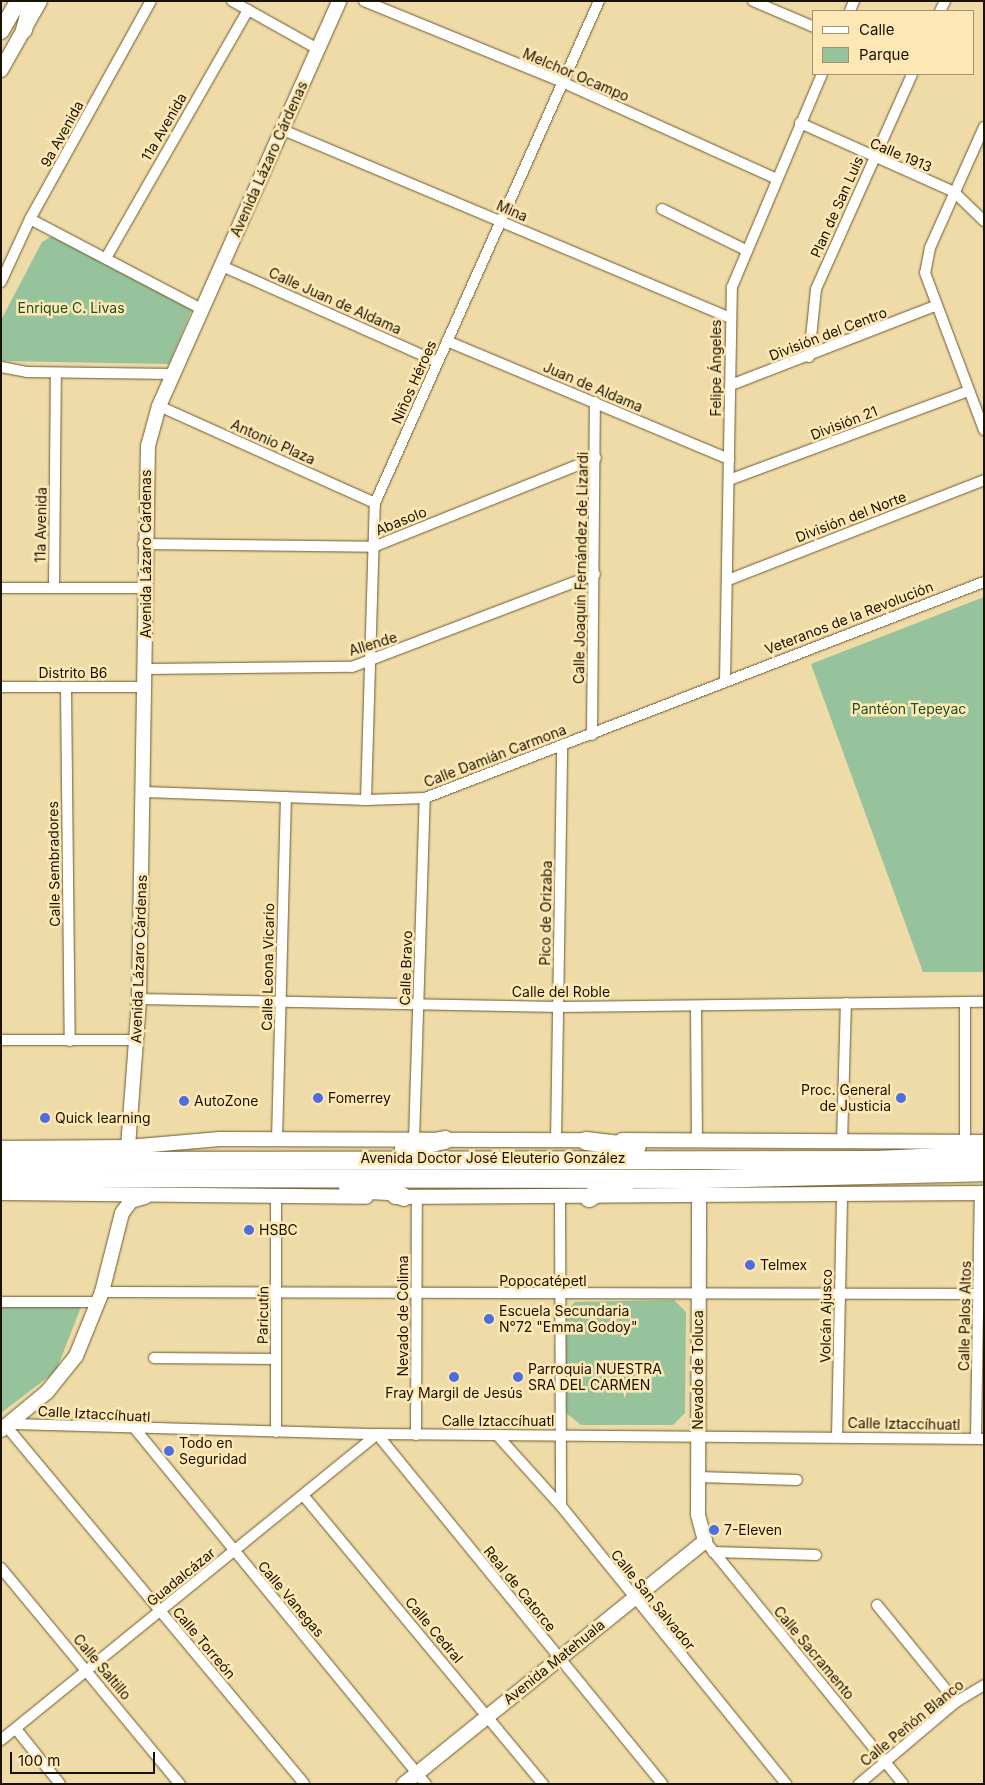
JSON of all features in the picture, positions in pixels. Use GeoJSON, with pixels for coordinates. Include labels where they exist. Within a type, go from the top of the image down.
{"type":"FeatureCollection","features":[{"type":"Feature","properties":{"kind":"highway"},"geometry":{"type":"LineString","coordinates":[[291,1160],[320,1150],[419,1149],[445,1140]]}},
{"type":"Feature","properties":{"kind":"highway"},"geometry":{"type":"LineString","coordinates":[[586,1140],[623,1147],[677,1147],[711,1157]]}},
{"type":"Feature","properties":{"kind":"highway","name":"Avenida Doctor José Eleuterio González"},"geometry":{"type":"LineString","coordinates":[[1,1161],[61,1170],[309,1178],[704,1179],[876,1168],[984,1155]]}},
{"type":"Feature","properties":{"kind":"highway","name":"Avenida Doctor José Eleuterio González"},"geometry":{"type":"LineString","coordinates":[[1,1178],[61,1170],[291,1160],[711,1157],[876,1168],[984,1172]]}},
{"type":"Feature","properties":{"kind":"highway"},"geometry":{"type":"LineString","coordinates":[[309,1178],[332,1186],[389,1191],[410,1197]]}},
{"type":"Feature","properties":{"kind":"highway"},"geometry":{"type":"LineString","coordinates":[[589,1198],[609,1189],[690,1187],[704,1179]]}},
{"type":"Feature","properties":{"kind":"main road"},"geometry":{"type":"LineString","coordinates":[[1,31],[18,1]]}},
{"type":"Feature","properties":{"kind":"main road"},"geometry":{"type":"LineString","coordinates":[[24,30],[32,1]]}},
{"type":"Feature","properties":{"kind":"street"},"geometry":{"type":"LineString","coordinates":[[1,70],[40,1]]}},
{"type":"Feature","properties":{"kind":"street","name":"9a Avenida"},"geometry":{"type":"LineString","coordinates":[[1,282],[30,219],[151,1]]}},
{"type":"Feature","properties":{"kind":"street"},"geometry":{"type":"LineString","coordinates":[[232,1],[318,49]]}},
{"type":"Feature","properties":{"kind":"street","name":"Avenida Lázaro Cárdenas"},"geometry":{"type":"LineString","coordinates":[[128,1147],[139,999],[145,792],[146,669],[143,544],[148,446],[159,406],[340,1]]}},
{"type":"Feature","properties":{"kind":"street","name":"Melchor Ocampo"},"geometry":{"type":"LineString","coordinates":[[364,1],[562,82],[775,178]]}},
{"type":"Feature","properties":{"kind":"street","name":"Niños Héroes"},"geometry":{"type":"LineString","coordinates":[[366,800],[375,503],[599,1]]}},
{"type":"Feature","properties":{"kind":"street"},"geometry":{"type":"LineString","coordinates":[[753,1],[812,26]]}},
{"type":"Feature","properties":{"kind":"street","name":"11a Avenida"},"geometry":{"type":"LineString","coordinates":[[106,258],[248,10]]}},
{"type":"Feature","properties":{"kind":"street","name":"Felipe Ángeles"},"geometry":{"type":"LineString","coordinates":[[725,682],[732,287],[744,249],[822,75]]}},
{"type":"Feature","properties":{"kind":"street","name":"Plan de San Luis"},"geometry":{"type":"LineString","coordinates":[[809,357],[816,289],[912,75]]}},
{"type":"Feature","properties":{"kind":"street","name":"Calle 1913"},"geometry":{"type":"LineString","coordinates":[[800,123],[874,159],[954,192],[984,220]]}},
{"type":"Feature","properties":{"kind":"street"},"geometry":{"type":"LineString","coordinates":[[984,127],[954,192],[925,266],[935,306],[984,430]]}},
{"type":"Feature","properties":{"kind":"street","name":"Mina"},"geometry":{"type":"LineString","coordinates":[[283,130],[730,318]]}},
{"type":"Feature","properties":{"kind":"street"},"geometry":{"type":"LineString","coordinates":[[662,209],[744,249]]}},
{"type":"Feature","properties":{"kind":"street"},"geometry":{"type":"LineString","coordinates":[[30,219],[203,310]]}},
{"type":"Feature","properties":{"kind":"street","name":"Calle Juan de Aldama"},"geometry":{"type":"LineString","coordinates":[[222,266],[438,362]]}},
{"type":"Feature","properties":{"kind":"street","name":"División del Centro"},"geometry":{"type":"LineString","coordinates":[[731,385],[809,357],[935,306]]}},
{"type":"Feature","properties":{"kind":"street","name":"Juan de Aldama"},"geometry":{"type":"LineString","coordinates":[[447,341],[729,459]]}},
{"type":"Feature","properties":{"kind":"street"},"geometry":{"type":"LineString","coordinates":[[1,367],[56,373],[174,374]]}},
{"type":"Feature","properties":{"kind":"street","name":"11a Avenida"},"geometry":{"type":"LineString","coordinates":[[54,588],[56,373]]}},
{"type":"Feature","properties":{"kind":"street","name":"División 21"},"geometry":{"type":"LineString","coordinates":[[729,480],[968,391]]}},
{"type":"Feature","properties":{"kind":"street","name":"Calle Joaquín Fernández de Lizardi"},"geometry":{"type":"LineString","coordinates":[[592,735],[595,574],[595,402]]}},
{"type":"Feature","properties":{"kind":"street","name":"Antonio Plaza"},"geometry":{"type":"LineString","coordinates":[[159,406],[375,503]]}},
{"type":"Feature","properties":{"kind":"street","name":"Abasolo"},"geometry":{"type":"LineString","coordinates":[[143,544],[373,547],[596,458]]}},
{"type":"Feature","properties":{"kind":"street","name":"División del Norte"},"geometry":{"type":"LineString","coordinates":[[728,580],[984,480]]}},
{"type":"Feature","properties":{"kind":"street","name":"Allende"},"geometry":{"type":"LineString","coordinates":[[146,669],[334,668],[371,662],[595,574]]}},
{"type":"Feature","properties":{"kind":"street","name":"Veteranos de la Revolución"},"geometry":{"type":"LineString","coordinates":[[725,682],[984,582]]}},
{"type":"Feature","properties":{"kind":"street"},"geometry":{"type":"LineString","coordinates":[[1,588],[143,588]]}},
{"type":"Feature","properties":{"kind":"street","name":"Calle Damián Carmona"},"geometry":{"type":"LineString","coordinates":[[145,792],[366,800],[424,798],[592,735],[725,682]]}},
{"type":"Feature","properties":{"kind":"street","name":"Calle Sembradores"},"geometry":{"type":"LineString","coordinates":[[66,687],[70,1041]]}},
{"type":"Feature","properties":{"kind":"street","name":"Distrito B6"},"geometry":{"type":"LineString","coordinates":[[1,688],[145,687]]}},
{"type":"Feature","properties":{"kind":"street","name":"Pico de Orizaba"},"geometry":{"type":"LineString","coordinates":[[556,1141],[562,745]]}},
{"type":"Feature","properties":{"kind":"street","name":"Calle Leona Vicario"},"geometry":{"type":"LineString","coordinates":[[277,1139],[286,797]]}},
{"type":"Feature","properties":{"kind":"street","name":"Calle Bravo"},"geometry":{"type":"LineString","coordinates":[[414,1140],[424,798]]}},
{"type":"Feature","properties":{"kind":"street","name":"Calle del Roble"},"geometry":{"type":"LineString","coordinates":[[139,999],[559,1007],[984,1002]]}},
{"type":"Feature","properties":{"kind":"street"},"geometry":{"type":"LineString","coordinates":[[842,1143],[846,1003]]}},
{"type":"Feature","properties":{"kind":"street"},"geometry":{"type":"LineString","coordinates":[[965,1003],[965,1142]]}},
{"type":"Feature","properties":{"kind":"street"},"geometry":{"type":"LineString","coordinates":[[696,1006],[697,1137]]}},
{"type":"Feature","properties":{"kind":"street"},"geometry":{"type":"LineString","coordinates":[[1,1040],[136,1040]]}},
{"type":"Feature","properties":{"kind":"street","name":"Avenida Doctor José Eleuterio González"},"geometry":{"type":"LineString","coordinates":[[1,1148],[128,1147],[277,1139],[556,1141],[697,1137],[842,1143],[984,1142]]}},
{"type":"Feature","properties":{"kind":"street"},"geometry":{"type":"LineString","coordinates":[[1,1193],[160,1193],[276,1198],[699,1198],[982,1193]]}},
{"type":"Feature","properties":{"kind":"street"},"geometry":{"type":"LineString","coordinates":[[7,1427],[76,1356],[100,1297],[126,1205],[160,1193]]}},
{"type":"Feature","properties":{"kind":"street","name":"Calle Palos Altos"},"geometry":{"type":"LineString","coordinates":[[980,1439],[982,1193]]}},
{"type":"Feature","properties":{"kind":"street","name":"Volcán Ajusco"},"geometry":{"type":"LineString","coordinates":[[838,1437],[842,1196]]}},
{"type":"Feature","properties":{"kind":"street","name":"Nevado de Colima"},"geometry":{"type":"LineString","coordinates":[[410,1197],[417,1295],[416,1435]]}},
{"type":"Feature","properties":{"kind":"street","name":"Paricutín"},"geometry":{"type":"LineString","coordinates":[[276,1198],[276,1432]]}},
{"type":"Feature","properties":{"kind":"street"},"geometry":{"type":"LineString","coordinates":[[560,1198],[558,1435],[561,1506]]}},
{"type":"Feature","properties":{"kind":"street","name":"Nevado de Toluca"},"geometry":{"type":"LineString","coordinates":[[699,1198],[699,1522],[709,1546]]}},
{"type":"Feature","properties":{"kind":"street","name":"Popocatépetl"},"geometry":{"type":"LineString","coordinates":[[1,1302],[100,1297],[277,1295],[981,1294]]}},
{"type":"Feature","properties":{"kind":"street"},"geometry":{"type":"LineString","coordinates":[[154,1358],[276,1359]]}},
{"type":"Feature","properties":{"kind":"street","name":"Calle Iztaccíhuatl"},"geometry":{"type":"LineString","coordinates":[[7,1427],[416,1435],[698,1434],[980,1439]]}},
{"type":"Feature","properties":{"kind":"street","name":"Calle Torreón"},"geometry":{"type":"LineString","coordinates":[[7,1427],[304,1784]]}},
{"type":"Feature","properties":{"kind":"street","name":"Calle Vanegas"},"geometry":{"type":"LineString","coordinates":[[136,1430],[234,1552],[426,1784]]}},
{"type":"Feature","properties":{"kind":"street","name":"Guadalcázar"},"geometry":{"type":"LineString","coordinates":[[1,1740],[377,1434]]}},
{"type":"Feature","properties":{"kind":"street","name":"Real de Catorce"},"geometry":{"type":"LineString","coordinates":[[377,1434],[662,1784]]}},
{"type":"Feature","properties":{"kind":"street","name":"Calle San Salvador"},"geometry":{"type":"LineString","coordinates":[[497,1435],[561,1506],[632,1597],[786,1784]]}},
{"type":"Feature","properties":{"kind":"street"},"geometry":{"type":"LineString","coordinates":[[698,1477],[797,1480]]}},
{"type":"Feature","properties":{"kind":"street","name":"Calle Cedral"},"geometry":{"type":"LineString","coordinates":[[303,1495],[543,1784]]}},
{"type":"Feature","properties":{"kind":"street"},"geometry":{"type":"LineString","coordinates":[[709,1546],[816,1556]]}},
{"type":"Feature","properties":{"kind":"street","name":"Avenida Matehuala"},"geometry":{"type":"LineString","coordinates":[[404,1784],[632,1597],[709,1546]]}},
{"type":"Feature","properties":{"kind":"street","name":"Calle Sacramento"},"geometry":{"type":"LineString","coordinates":[[709,1546],[903,1784]]}},
{"type":"Feature","properties":{"kind":"street","name":"Calle Saltillo"},"geometry":{"type":"LineString","coordinates":[[1,1568],[180,1784]]}},
{"type":"Feature","properties":{"kind":"street"},"geometry":{"type":"LineString","coordinates":[[877,1605],[956,1702]]}},
{"type":"Feature","properties":{"kind":"street","name":"Calle Peñón Blanco"},"geometry":{"type":"LineString","coordinates":[[858,1784],[956,1702],[984,1685]]}},
{"type":"Feature","properties":{"kind":"street"},"geometry":{"type":"LineString","coordinates":[[16,1729],[60,1784]]}},
{"type":"Feature","properties":{"kind":"green space","name":"Enrique C. Livas"},"geometry":{"type":"Polygon","coordinates":[[[50,237],[60,237],[192,309],[169,364],[1,361],[1,320],[42,242],[50,237]]]}},
{"type":"Feature","properties":{"kind":"green space","name":"Pantéon Tepeyac"},"geometry":{"type":"Polygon","coordinates":[[[984,597],[984,972],[923,972],[811,664],[984,597]]]}},
{"type":"Feature","properties":{"kind":"green space"},"geometry":{"type":"Polygon","coordinates":[[[674,1300],[686,1312],[685,1413],[673,1425],[581,1425],[566,1413],[566,1312],[575,1302],[674,1300]]]}},
{"type":"Feature","properties":{"kind":"green space"},"geometry":{"type":"Polygon","coordinates":[[[1,1307],[81,1307],[56,1371],[1,1413],[1,1307]]]}},
{"type":"Feature","properties":{"kind":"place","name":"Fomerrey"},"geometry":{"type":"Point","coordinates":[318,1098]}},
{"type":"Feature","properties":{"kind":"place","name":"Proc. General de Justicia"},"geometry":{"type":"Point","coordinates":[901,1098]}},
{"type":"Feature","properties":{"kind":"place","name":"AutoZone"},"geometry":{"type":"Point","coordinates":[184,1101]}},
{"type":"Feature","properties":{"kind":"place","name":"Quick learning"},"geometry":{"type":"Point","coordinates":[45,1118]}},
{"type":"Feature","properties":{"kind":"place","name":"HSBC"},"geometry":{"type":"Point","coordinates":[249,1230]}},
{"type":"Feature","properties":{"kind":"place","name":"Telmex"},"geometry":{"type":"Point","coordinates":[750,1265]}},
{"type":"Feature","properties":{"kind":"place","name":"Escuela Secundaria N°72 \"Emma Godoy\""},"geometry":{"type":"Point","coordinates":[489,1319]}},
{"type":"Feature","properties":{"kind":"place","name":"Fray Margil de Jesús"},"geometry":{"type":"Point","coordinates":[454,1377]}},
{"type":"Feature","properties":{"kind":"place","name":"Parroquia NUESTRA SRA DEL CARMEN"},"geometry":{"type":"Point","coordinates":[518,1377]}},
{"type":"Feature","properties":{"kind":"place","name":"Todo en Seguridad"},"geometry":{"type":"Point","coordinates":[169,1451]}},
{"type":"Feature","properties":{"kind":"place","name":"7-Eleven"},"geometry":{"type":"Point","coordinates":[714,1530]}}]}
